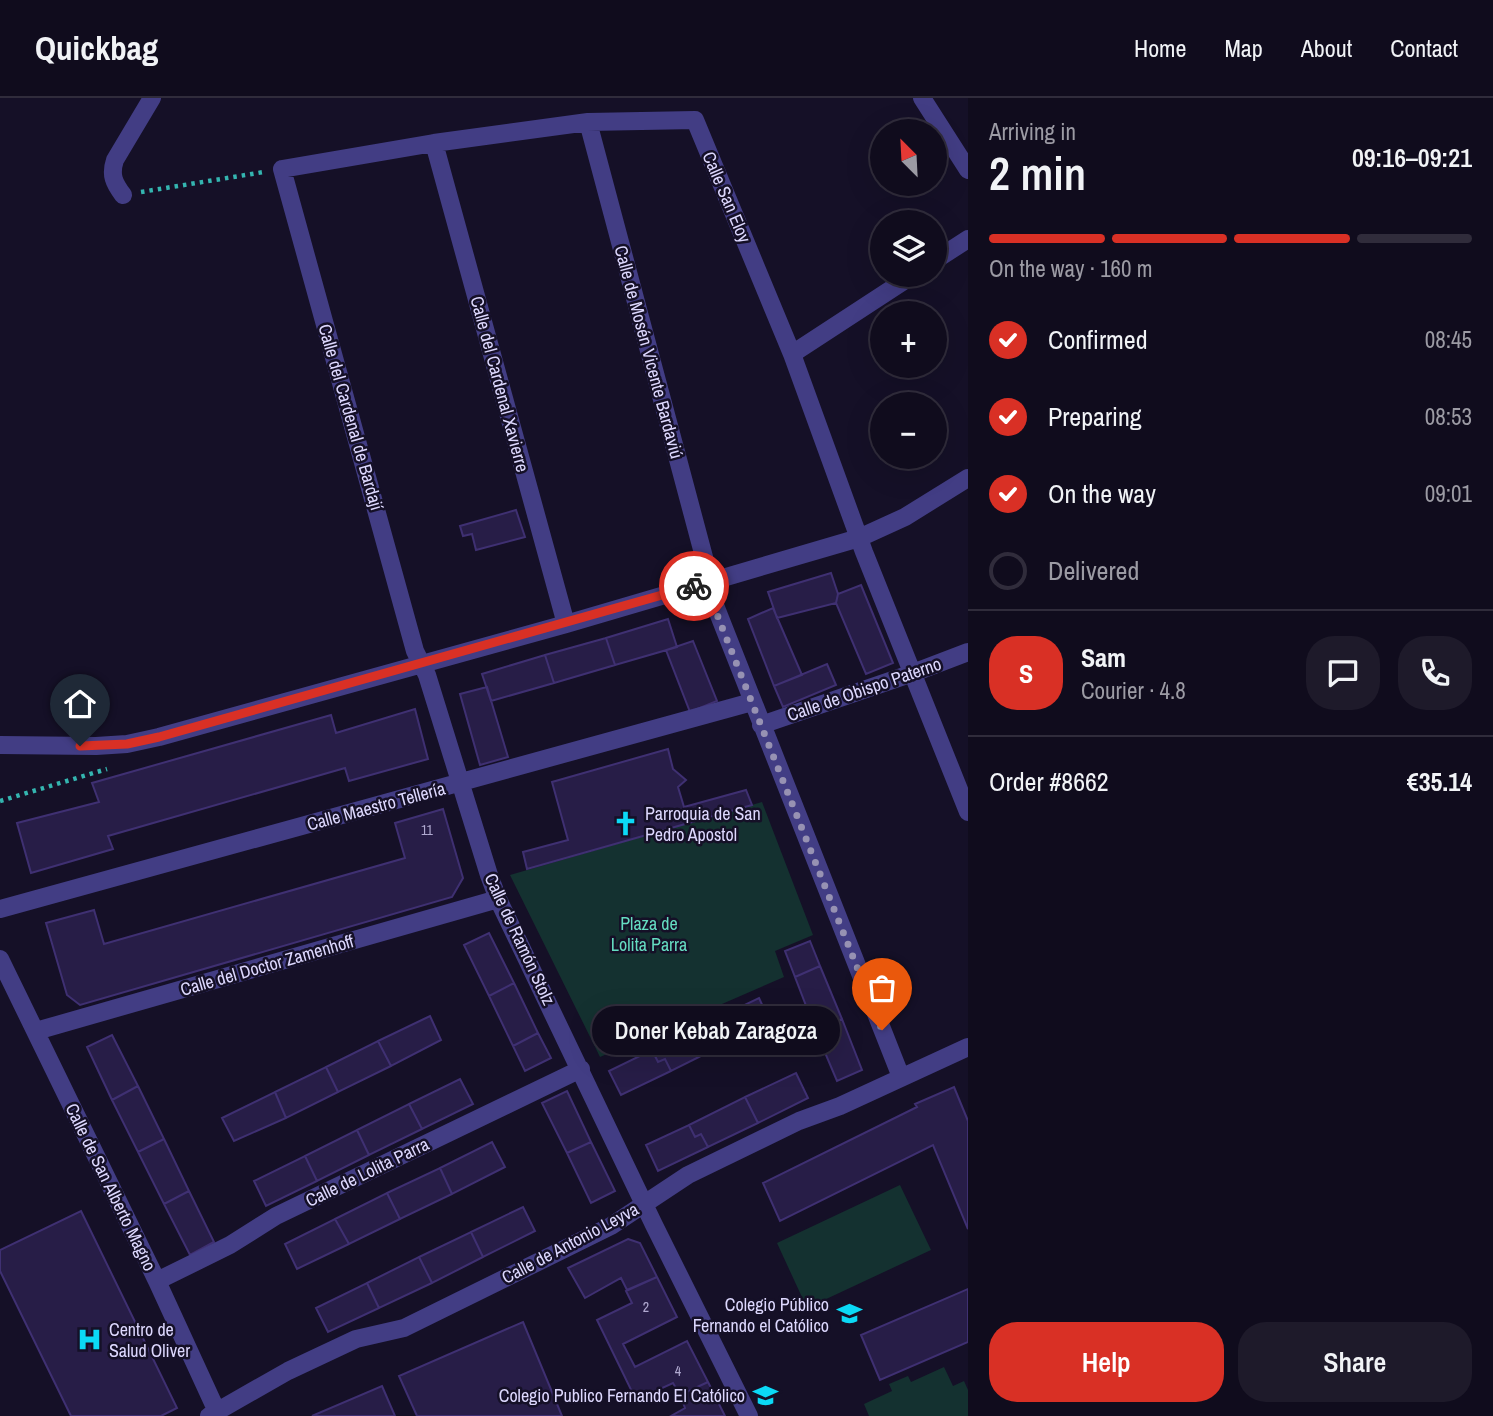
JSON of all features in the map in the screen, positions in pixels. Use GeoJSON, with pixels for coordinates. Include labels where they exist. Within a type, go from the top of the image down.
{"type":"FeatureCollection","features":[{"type":"Feature","properties":{"kind":"street"},"geometry":{"type":"LineString","coordinates":[[123,195],[116,187],[112,169],[114,160],[152,98]]}},
{"type":"Feature","properties":{"kind":"street"},"geometry":{"type":"LineString","coordinates":[[922,98],[968,170]]}},
{"type":"Feature","properties":{"kind":"street","name":"Calle San Eloy"},"geometry":{"type":"LineString","coordinates":[[282,169],[434,143],[588,122],[695,120],[792,354],[859,538],[968,812]]}},
{"type":"Feature","properties":{"kind":"street","name":"Calle de Mosén Vicente Bardaviú"},"geometry":{"type":"LineString","coordinates":[[588,122],[718,617],[901,1077]]}},
{"type":"Feature","properties":{"kind":"street","name":"Calle del Cardenal Xavierre"},"geometry":{"type":"LineString","coordinates":[[434,143],[566,624]]}},
{"type":"Feature","properties":{"kind":"street","name":"Calle del Cardenal de Bardají"},"geometry":{"type":"LineString","coordinates":[[282,169],[415,651],[422,664]]}},
{"type":"Feature","properties":{"kind":"street"},"geometry":{"type":"LineString","coordinates":[[947,253],[968,239]]}},
{"type":"Feature","properties":{"kind":"street"},"geometry":{"type":"LineString","coordinates":[[792,354],[895,287]]}},
{"type":"Feature","properties":{"kind":"street"},"geometry":{"type":"LineString","coordinates":[[0,745],[127,744],[240,716],[859,538],[905,517],[968,478]]}},
{"type":"Feature","properties":{"kind":"street","name":"Calle de Obispo Paterno"},"geometry":{"type":"LineString","coordinates":[[761,724],[968,652]]}},
{"type":"Feature","properties":{"kind":"street","name":"Calle de Ramón Stolz"},"geometry":{"type":"LineString","coordinates":[[422,664],[428,675],[498,899],[749,1416]]}},
{"type":"Feature","properties":{"kind":"street","name":"Calle Maestro Tellería"},"geometry":{"type":"LineString","coordinates":[[0,909],[752,702]]}},
{"type":"Feature","properties":{"kind":"street","name":"Calle del Doctor Zamenhoff"},"geometry":{"type":"LineString","coordinates":[[36,1031],[498,899]]}},
{"type":"Feature","properties":{"kind":"street","name":"Calle de San Alberto Magno"},"geometry":{"type":"LineString","coordinates":[[0,959],[156,1281],[215,1415]]}},
{"type":"Feature","properties":{"kind":"street","name":"Calle de Antonio Leyva"},"geometry":{"type":"LineString","coordinates":[[215,1415],[288,1371],[356,1339],[404,1328],[611,1226],[688,1175],[799,1121],[840,1106],[968,1047]]}},
{"type":"Feature","properties":{"kind":"street","name":"Calle de Lolita Parra"},"geometry":{"type":"LineString","coordinates":[[156,1281],[230,1245],[276,1216],[581,1069]]}},
{"type":"Feature","properties":{"kind":"path"},"geometry":{"type":"LineString","coordinates":[[123,195],[282,169]]}},
{"type":"Feature","properties":{"kind":"path"},"geometry":{"type":"LineString","coordinates":[[0,801],[111,766]]}},
{"type":"Feature","properties":{"kind":"green space","name":"Plaza de Lolita Parra"},"geometry":{"type":"Polygon","coordinates":[[[762,802],[813,935],[775,951],[784,977],[600,1057],[510,875],[762,802]]]}},
{"type":"Feature","properties":{"kind":"green space"},"geometry":{"type":"Polygon","coordinates":[[[900,1185],[931,1250],[807,1308],[777,1243],[900,1185]]]}},
{"type":"Feature","properties":{"kind":"green space"},"geometry":{"type":"Polygon","coordinates":[[[944,1367],[953,1386],[964,1381],[968,1390],[968,1416],[869,1416],[864,1404],[892,1391],[889,1384],[908,1376],[911,1382],[944,1367]]]}},
{"type":"Feature","properties":{"kind":"building"},"geometry":{"type":"Polygon","coordinates":[[[516,510],[525,537],[476,550],[472,534],[463,536],[460,526],[516,510]]]}},
{"type":"Feature","properties":{"kind":"building"},"geometry":{"type":"Polygon","coordinates":[[[831,573],[838,594],[836,603],[777,618],[768,592],[831,573]]]}},
{"type":"Feature","properties":{"kind":"building"},"geometry":{"type":"Polygon","coordinates":[[[861,585],[893,663],[866,674],[836,603],[838,594],[861,585]]]}},
{"type":"Feature","properties":{"kind":"building"},"geometry":{"type":"Polygon","coordinates":[[[773,608],[802,675],[774,686],[748,619],[773,608]]]}},
{"type":"Feature","properties":{"kind":"building"},"geometry":{"type":"Polygon","coordinates":[[[668,619],[677,647],[615,665],[606,638],[668,619]]]}},
{"type":"Feature","properties":{"kind":"building"},"geometry":{"type":"Polygon","coordinates":[[[606,638],[615,665],[554,683],[545,655],[606,638]]]}},
{"type":"Feature","properties":{"kind":"building"},"geometry":{"type":"Polygon","coordinates":[[[693,641],[717,701],[690,712],[666,650],[693,641]]]}},
{"type":"Feature","properties":{"kind":"building"},"geometry":{"type":"Polygon","coordinates":[[[545,655],[554,683],[491,701],[482,674],[545,655]]]}},
{"type":"Feature","properties":{"kind":"building"},"geometry":{"type":"Polygon","coordinates":[[[827,664],[836,685],[783,707],[774,686],[827,664]]]}},
{"type":"Feature","properties":{"kind":"building"},"geometry":{"type":"Polygon","coordinates":[[[487,687],[508,757],[480,765],[460,694],[487,687]]]}},
{"type":"Feature","properties":{"kind":"building"},"geometry":{"type":"Polygon","coordinates":[[[415,709],[428,759],[349,781],[345,768],[108,836],[113,849],[31,873],[17,823],[99,802],[92,783],[331,715],[336,733],[415,709]]]}},
{"type":"Feature","properties":{"kind":"building","name":"Parroquia de San Pedro Apostol"},"geometry":{"type":"Polygon","coordinates":[[[668,749],[673,769],[686,780],[678,787],[684,807],[746,790],[752,805],[527,869],[523,852],[568,840],[552,782],[668,749]]]}},
{"type":"Feature","properties":{"kind":"building"},"geometry":{"type":"Polygon","coordinates":[[[443,809],[463,878],[452,897],[80,1005],[67,995],[46,923],[94,910],[104,944],[405,858],[395,823],[443,809]]]}},
{"type":"Feature","properties":{"kind":"building"},"geometry":{"type":"Polygon","coordinates":[[[489,933],[514,983],[489,996],[464,945],[489,933]]]}},
{"type":"Feature","properties":{"kind":"building"},"geometry":{"type":"Polygon","coordinates":[[[810,941],[820,966],[795,977],[785,951],[810,941]]]}},
{"type":"Feature","properties":{"kind":"building"},"geometry":{"type":"Polygon","coordinates":[[[820,966],[842,1019],[815,1029],[795,977],[820,966]]]}},
{"type":"Feature","properties":{"kind":"building"},"geometry":{"type":"Polygon","coordinates":[[[514,983],[538,1033],[513,1046],[489,996],[514,983]]]}},
{"type":"Feature","properties":{"kind":"building"},"geometry":{"type":"Polygon","coordinates":[[[759,998],[770,1022],[721,1046],[709,1022],[759,998]]]}},
{"type":"Feature","properties":{"kind":"building"},"geometry":{"type":"Polygon","coordinates":[[[430,1016],[441,1040],[391,1066],[378,1041],[430,1016]]]}},
{"type":"Feature","properties":{"kind":"building"},"geometry":{"type":"Polygon","coordinates":[[[842,1019],[862,1070],[837,1081],[815,1029],[842,1019]]]}},
{"type":"Feature","properties":{"kind":"building"},"geometry":{"type":"Polygon","coordinates":[[[709,1022],[721,1046],[671,1071],[665,1059],[658,1062],[652,1050],[709,1022]]]}},
{"type":"Feature","properties":{"kind":"building"},"geometry":{"type":"Polygon","coordinates":[[[538,1033],[551,1058],[525,1071],[513,1046],[538,1033]]]}},
{"type":"Feature","properties":{"kind":"building"},"geometry":{"type":"Polygon","coordinates":[[[112,1035],[138,1086],[112,1100],[87,1047],[112,1035]]]}},
{"type":"Feature","properties":{"kind":"building"},"geometry":{"type":"Polygon","coordinates":[[[378,1041],[391,1066],[338,1092],[326,1067],[378,1041]]]}},
{"type":"Feature","properties":{"kind":"building"},"geometry":{"type":"Polygon","coordinates":[[[652,1050],[658,1062],[665,1059],[671,1071],[621,1095],[609,1071],[652,1050]]]}},
{"type":"Feature","properties":{"kind":"building"},"geometry":{"type":"Polygon","coordinates":[[[326,1067],[338,1092],[286,1118],[275,1092],[326,1067]]]}},
{"type":"Feature","properties":{"kind":"building"},"geometry":{"type":"Polygon","coordinates":[[[796,1073],[808,1098],[758,1123],[745,1097],[796,1073]]]}},
{"type":"Feature","properties":{"kind":"building"},"geometry":{"type":"Polygon","coordinates":[[[460,1079],[473,1104],[422,1129],[409,1104],[460,1079]]]}},
{"type":"Feature","properties":{"kind":"building"},"geometry":{"type":"Polygon","coordinates":[[[138,1086],[164,1139],[138,1152],[112,1100],[138,1086]]]}},
{"type":"Feature","properties":{"kind":"building"},"geometry":{"type":"Polygon","coordinates":[[[954,1087],[968,1121],[968,1229],[933,1145],[780,1221],[763,1183],[917,1107],[915,1104],[954,1087]]]}},
{"type":"Feature","properties":{"kind":"building"},"geometry":{"type":"Polygon","coordinates":[[[567,1091],[591,1142],[567,1153],[542,1103],[567,1091]]]}},
{"type":"Feature","properties":{"kind":"building"},"geometry":{"type":"Polygon","coordinates":[[[275,1092],[286,1118],[234,1141],[222,1118],[275,1092]]]}},
{"type":"Feature","properties":{"kind":"building"},"geometry":{"type":"Polygon","coordinates":[[[745,1097],[758,1123],[708,1147],[701,1134],[695,1137],[689,1125],[745,1097]]]}},
{"type":"Feature","properties":{"kind":"building"},"geometry":{"type":"Polygon","coordinates":[[[409,1104],[422,1129],[369,1155],[357,1130],[409,1104]]]}},
{"type":"Feature","properties":{"kind":"building"},"geometry":{"type":"Polygon","coordinates":[[[689,1125],[695,1137],[701,1134],[708,1147],[658,1171],[646,1145],[689,1125]]]}},
{"type":"Feature","properties":{"kind":"building"},"geometry":{"type":"Polygon","coordinates":[[[357,1130],[369,1155],[317,1181],[305,1156],[357,1130]]]}},
{"type":"Feature","properties":{"kind":"building"},"geometry":{"type":"Polygon","coordinates":[[[164,1139],[189,1191],[164,1204],[138,1152],[164,1139]]]}},
{"type":"Feature","properties":{"kind":"building"},"geometry":{"type":"Polygon","coordinates":[[[492,1142],[505,1167],[452,1194],[440,1168],[492,1142]]]}},
{"type":"Feature","properties":{"kind":"building"},"geometry":{"type":"Polygon","coordinates":[[[591,1142],[615,1191],[591,1203],[567,1153],[591,1142]]]}},
{"type":"Feature","properties":{"kind":"building"},"geometry":{"type":"Polygon","coordinates":[[[305,1156],[317,1181],[266,1206],[254,1181],[305,1156]]]}},
{"type":"Feature","properties":{"kind":"building"},"geometry":{"type":"Polygon","coordinates":[[[440,1168],[452,1194],[400,1219],[387,1193],[440,1168]]]}},
{"type":"Feature","properties":{"kind":"building"},"geometry":{"type":"Polygon","coordinates":[[[189,1191],[214,1242],[190,1255],[164,1204],[189,1191]]]}},
{"type":"Feature","properties":{"kind":"building"},"geometry":{"type":"Polygon","coordinates":[[[387,1193],[400,1219],[349,1244],[335,1219],[387,1193]]]}},
{"type":"Feature","properties":{"kind":"building"},"geometry":{"type":"Polygon","coordinates":[[[523,1207],[535,1231],[483,1257],[471,1232],[523,1207]]]}},
{"type":"Feature","properties":{"kind":"building","name":"Centro de Salud Oliver"},"geometry":{"type":"Polygon","coordinates":[[[81,1211],[177,1408],[161,1416],[71,1416],[0,1271],[0,1250],[81,1211]]]}},
{"type":"Feature","properties":{"kind":"building"},"geometry":{"type":"Polygon","coordinates":[[[335,1219],[349,1244],[297,1269],[285,1244],[335,1219]]]}},
{"type":"Feature","properties":{"kind":"building"},"geometry":{"type":"Polygon","coordinates":[[[471,1232],[483,1257],[432,1283],[419,1257],[471,1232]]]}},
{"type":"Feature","properties":{"kind":"building"},"geometry":{"type":"Polygon","coordinates":[[[628,1239],[640,1243],[657,1277],[627,1290],[621,1278],[585,1298],[568,1268],[628,1239]]]}},
{"type":"Feature","properties":{"kind":"building"},"geometry":{"type":"Polygon","coordinates":[[[419,1257],[432,1283],[379,1308],[367,1283],[419,1257]]]}},
{"type":"Feature","properties":{"kind":"building"},"geometry":{"type":"Polygon","coordinates":[[[657,1277],[677,1317],[623,1344],[635,1367],[687,1341],[708,1382],[680,1395],[673,1383],[636,1400],[597,1320],[632,1303],[626,1291],[657,1277]]]}},
{"type":"Feature","properties":{"kind":"building"},"geometry":{"type":"Polygon","coordinates":[[[367,1283],[379,1308],[328,1332],[316,1308],[367,1283]]]}},
{"type":"Feature","properties":{"kind":"building"},"geometry":{"type":"Polygon","coordinates":[[[968,1289],[968,1342],[880,1380],[861,1335],[968,1289]]]}},
{"type":"Feature","properties":{"kind":"building"},"geometry":{"type":"Polygon","coordinates":[[[523,1322],[562,1416],[417,1416],[399,1376],[523,1322]]]}},
{"type":"Feature","properties":{"kind":"building"},"geometry":{"type":"Polygon","coordinates":[[[708,1382],[725,1416],[671,1416],[685,1408],[680,1395],[708,1382]]]}},
{"type":"Feature","properties":{"kind":"building"},"geometry":{"type":"Polygon","coordinates":[[[382,1386],[395,1416],[312,1416],[382,1386]]]}},
{"type":"Feature","properties":{"kind":"way so far"},"geometry":{"type":"LineString","coordinates":[[694,586],[708,582],[718,617],[882,1030]]}},
{"type":"Feature","properties":{"kind":"place","name":"Parroquia de San Pedro Apostol"},"geometry":{"type":"Point","coordinates":[625,823]}},
{"type":"Feature","properties":{"kind":"place","name":"Doner Kebab Zaragoza"},"geometry":{"type":"Point","coordinates":[882,1030]}},
{"type":"Feature","properties":{"kind":"place","name":"Colegio Público Fernando el Católico"},"geometry":{"type":"Point","coordinates":[849,1314]}},
{"type":"Feature","properties":{"kind":"place","name":"Centro de Salud Oliver"},"geometry":{"type":"Point","coordinates":[89,1339]}},
{"type":"Feature","properties":{"kind":"place","name":"Colegio Publico Fernando El Católico"},"geometry":{"type":"Point","coordinates":[765,1395]}},
{"type":"Feature","properties":{"kind":"route"},"geometry":{"type":"LineString","coordinates":[[80,746],[127,744],[240,716],[694,586]]}}]}
